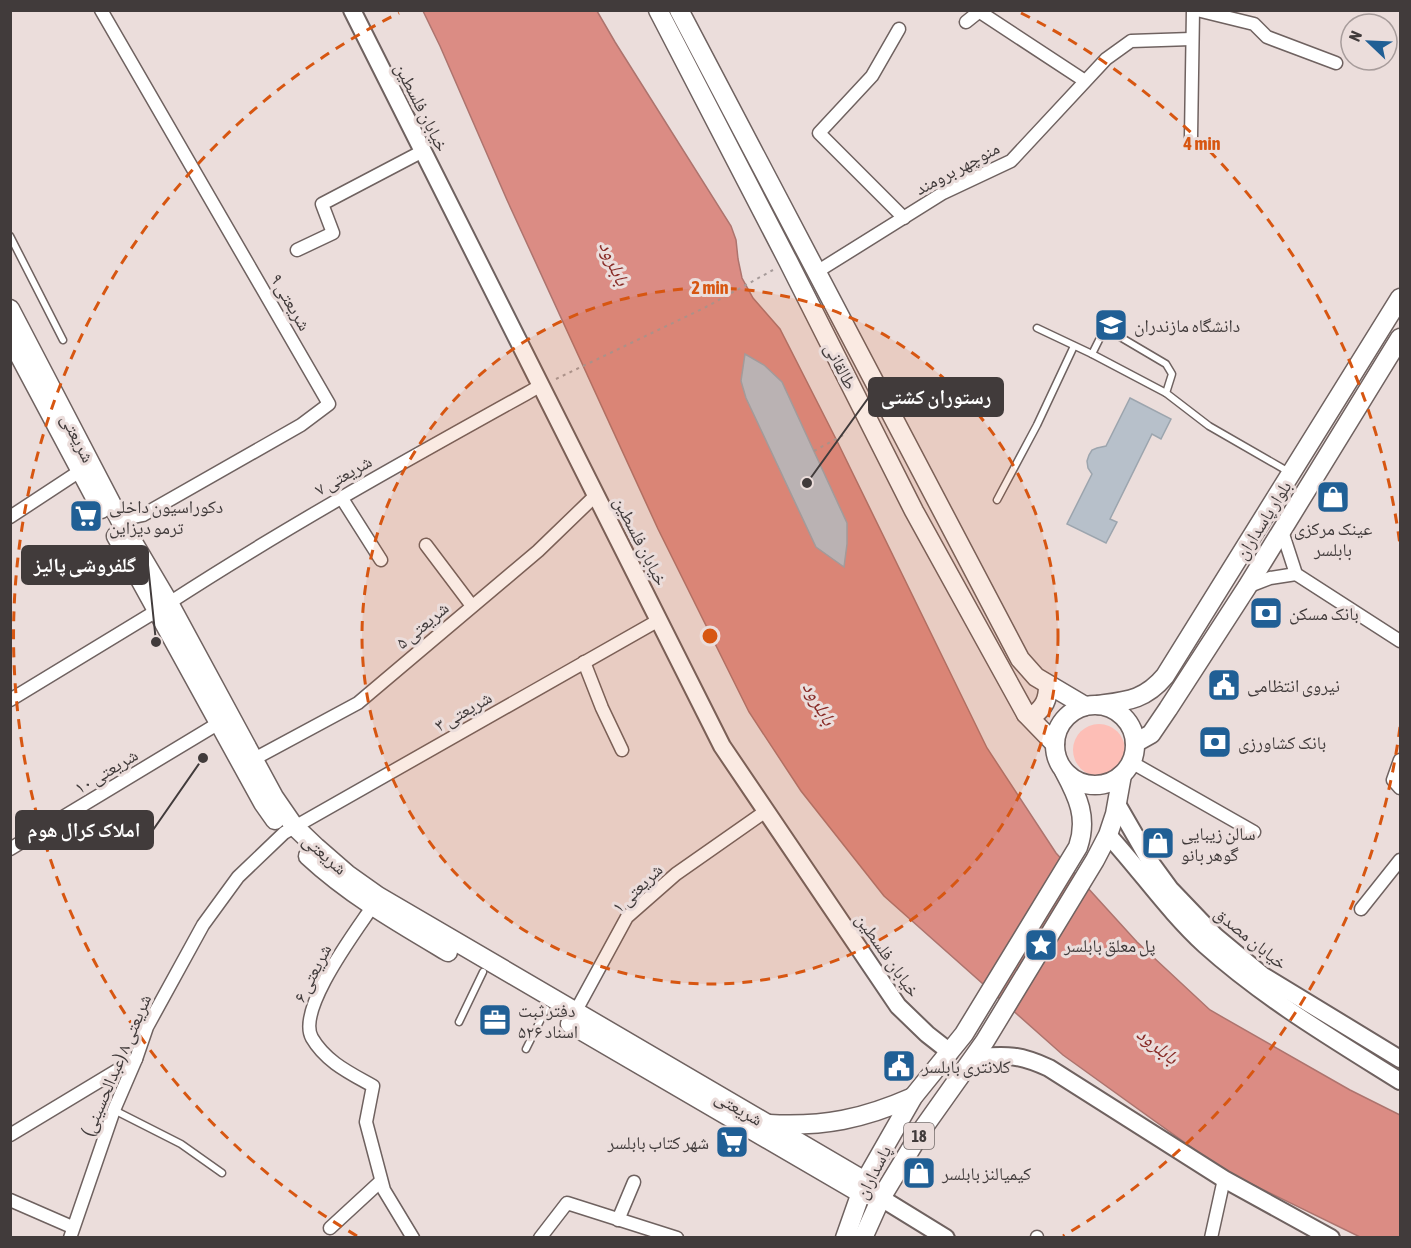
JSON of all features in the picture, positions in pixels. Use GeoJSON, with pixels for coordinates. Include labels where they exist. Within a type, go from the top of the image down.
{"type":"FeatureCollection","features":[{"type":"Feature","properties":{"kind":"main road","name":"طالقانی"},"geometry":{"type":"LineString","coordinates":[[658,10],[783,251],[914,512],[1026,714],[1055,744]]}},
{"type":"Feature","properties":{"kind":"main road","name":"طالقانی"},"geometry":{"type":"LineString","coordinates":[[679,10],[1020,659],[1036,677],[1048,686],[1091,706]]}},
{"type":"Feature","properties":{"kind":"main road","name":"بلوار پاسداران"},"geometry":{"type":"LineString","coordinates":[[1091,706],[1137,698],[1150,692],[1159,683],[1401,298]]}},
{"type":"Feature","properties":{"kind":"main road","name":"شریعتی"},"geometry":{"type":"LineString","coordinates":[[10,309],[120,520],[219,723],[263,803],[340,885],[372,907],[546,1009],[572,1018],[765,1124],[863,1187]]}},
{"type":"Feature","properties":{"kind":"main road","name":"شریعتی"},"geometry":{"type":"LineString","coordinates":[[10,338],[80,471],[254,759],[290,830],[378,896],[572,1018],[863,1187]]}},
{"type":"Feature","properties":{"kind":"main road","name":"بلوار پاسداران"},"geometry":{"type":"LineString","coordinates":[[1135,743],[1151,734],[1247,587],[1401,338]]}},
{"type":"Feature","properties":{"kind":"main road"},"geometry":{"type":"LineString","coordinates":[[1026,714],[1034,715],[1043,708],[1048,698],[1048,686]]}},
{"type":"Feature","properties":{"kind":"main road"},"geometry":{"type":"LineString","coordinates":[[950,1052],[964,1035],[1078,847],[1082,835],[1082,810],[1056,757],[1055,744],[1063,720],[1072,712],[1091,706],[1111,708],[1122,716],[1132,730],[1135,743],[1108,835]]}},
{"type":"Feature","properties":{"kind":"main road"},"geometry":{"type":"LineString","coordinates":[[1064,771],[1078,782],[1094,785],[1107,783],[1126,768]]}},
{"type":"Feature","properties":{"kind":"main road","name":"پاسداران"},"geometry":{"type":"LineString","coordinates":[[863,1238],[881,1198],[924,1128],[986,1041],[1108,835]]}},
{"type":"Feature","properties":{"kind":"main road","name":"پاسداران"},"geometry":{"type":"LineString","coordinates":[[845,1238],[863,1187],[913,1097],[950,1052]]}},
{"type":"Feature","properties":{"kind":"main road"},"geometry":{"type":"LineString","coordinates":[[765,1124],[804,1126],[856,1118],[881,1111],[913,1097]]}},
{"type":"Feature","properties":{"kind":"main road"},"geometry":{"type":"LineString","coordinates":[[863,1187],[881,1198]]}},
{"type":"Feature","properties":{"kind":"street","name":"شریعتی ۹"},"geometry":{"type":"LineString","coordinates":[[101,10],[329,404],[301,425],[143,515],[120,520]]}},
{"type":"Feature","properties":{"kind":"street","name":"خیابان فلسطین"},"geometry":{"type":"LineString","coordinates":[[352,10],[722,746],[898,1006],[950,1052]]}},
{"type":"Feature","properties":{"kind":"street"},"geometry":{"type":"LineString","coordinates":[[1191,137],[1191,39],[1195,10],[1254,24],[1267,38],[1336,63]]}},
{"type":"Feature","properties":{"kind":"street"},"geometry":{"type":"LineString","coordinates":[[966,22],[981,11],[1085,81]]}},
{"type":"Feature","properties":{"kind":"street"},"geometry":{"type":"LineString","coordinates":[[899,29],[872,76],[819,133],[904,218]]}},
{"type":"Feature","properties":{"kind":"street","name":"منوچهر برومند"},"geometry":{"type":"LineString","coordinates":[[816,273],[943,193],[1011,161],[1106,59],[1131,41],[1191,39]]}},
{"type":"Feature","properties":{"kind":"street"},"geometry":{"type":"LineString","coordinates":[[297,250],[333,233],[322,204],[423,151]]}},
{"type":"Feature","properties":{"kind":"street","name":"شریعتی ۷"},"geometry":{"type":"LineString","coordinates":[[10,700],[341,497],[540,386]]}},
{"type":"Feature","properties":{"kind":"street"},"geometry":{"type":"LineString","coordinates":[[10,517],[80,471]]}},
{"type":"Feature","properties":{"kind":"street","name":"شریعتی ۵"},"geometry":{"type":"LineString","coordinates":[[254,759],[358,703],[538,551],[596,495]]}},
{"type":"Feature","properties":{"kind":"street"},"geometry":{"type":"LineString","coordinates":[[341,497],[381,560]]}},
{"type":"Feature","properties":{"kind":"street"},"geometry":{"type":"LineString","coordinates":[[1282,531],[1296,574],[1401,641]]}},
{"type":"Feature","properties":{"kind":"street"},"geometry":{"type":"LineString","coordinates":[[426,545],[472,606]]}},
{"type":"Feature","properties":{"kind":"street"},"geometry":{"type":"LineString","coordinates":[[1247,587],[1270,578],[1296,574]]}},
{"type":"Feature","properties":{"kind":"street","name":"شریعتی ۳"},"geometry":{"type":"LineString","coordinates":[[290,830],[659,620]]}},
{"type":"Feature","properties":{"kind":"street"},"geometry":{"type":"LineString","coordinates":[[584,662],[622,750]]}},
{"type":"Feature","properties":{"kind":"street","name":"شریعتی ۱۰"},"geometry":{"type":"LineString","coordinates":[[10,849],[219,723]]}},
{"type":"Feature","properties":{"kind":"street"},"geometry":{"type":"LineString","coordinates":[[1401,760],[1393,780],[1401,788]]}},
{"type":"Feature","properties":{"kind":"street"},"geometry":{"type":"LineString","coordinates":[[1126,768],[1254,832]]}},
{"type":"Feature","properties":{"kind":"street","name":"خیابان مصدق"},"geometry":{"type":"LineString","coordinates":[[1117,804],[1163,880],[1215,936],[1262,975],[1401,1059]]}},
{"type":"Feature","properties":{"kind":"street","name":"شریعتی ۱"},"geometry":{"type":"LineString","coordinates":[[572,1018],[627,917],[676,873],[766,811]]}},
{"type":"Feature","properties":{"kind":"street","name":"شریعتی ۸ (عبدالحسینی)"},"geometry":{"type":"LineString","coordinates":[[71,1232],[114,1110],[147,1027],[203,925],[238,877],[290,830]]}},
{"type":"Feature","properties":{"kind":"street","name":"خیابان مصدق"},"geometry":{"type":"LineString","coordinates":[[1108,835],[1161,898],[1204,944],[1255,986],[1327,1035],[1401,1081]]}},
{"type":"Feature","properties":{"kind":"street"},"geometry":{"type":"LineString","coordinates":[[1362,909],[1401,860]]}},
{"type":"Feature","properties":{"kind":"street","name":"شریعتی ۶"},"geometry":{"type":"LineString","coordinates":[[372,907],[329,970],[309,1016],[311,1036],[336,1065],[373,1086],[366,1122],[381,1180],[384,1190],[413,1238]]}},
{"type":"Feature","properties":{"kind":"street"},"geometry":{"type":"LineString","coordinates":[[975,1057],[1002,1055],[1025,1057],[1049,1068],[1224,1179],[1331,1238]]}},
{"type":"Feature","properties":{"kind":"street"},"geometry":{"type":"LineString","coordinates":[[10,1136],[136,1059]]}},
{"type":"Feature","properties":{"kind":"street"},"geometry":{"type":"LineString","coordinates":[[1211,1238],[1224,1179]]}},
{"type":"Feature","properties":{"kind":"street"},"geometry":{"type":"LineString","coordinates":[[330,1228],[381,1180]]}},
{"type":"Feature","properties":{"kind":"street"},"geometry":{"type":"LineString","coordinates":[[618,1220],[634,1182]]}},
{"type":"Feature","properties":{"kind":"street"},"geometry":{"type":"LineString","coordinates":[[881,1198],[946,1238]]}},
{"type":"Feature","properties":{"kind":"street"},"geometry":{"type":"LineString","coordinates":[[10,1200],[71,1232]]}},
{"type":"Feature","properties":{"kind":"street"},"geometry":{"type":"LineString","coordinates":[[540,1238],[567,1203],[677,1238]]}},
{"type":"Feature","properties":{"kind":"lane"},"geometry":{"type":"LineString","coordinates":[[10,236],[63,340]]}},
{"type":"Feature","properties":{"kind":"lane"},"geometry":{"type":"LineString","coordinates":[[1036,328],[1166,393],[1209,426],[1292,474]]}},
{"type":"Feature","properties":{"kind":"lane"},"geometry":{"type":"LineString","coordinates":[[1092,354],[1105,328],[1166,364],[1172,374],[1166,393]]}},
{"type":"Feature","properties":{"kind":"lane"},"geometry":{"type":"LineString","coordinates":[[997,500],[1074,346]]}},
{"type":"Feature","properties":{"kind":"lane"},"geometry":{"type":"LineString","coordinates":[[459,1022],[483,972]]}},
{"type":"Feature","properties":{"kind":"lane"},"geometry":{"type":"LineString","coordinates":[[526,1049],[546,1009]]}},
{"type":"Feature","properties":{"kind":"lane"},"geometry":{"type":"LineString","coordinates":[[114,1110],[181,1144],[222,1173]]}},
{"type":"Feature","properties":{"kind":"path"},"geometry":{"type":"LineString","coordinates":[[568,373],[706,307],[765,274]]}},
{"type":"Feature","properties":{"kind":"path"},"geometry":{"type":"LineString","coordinates":[[814,451],[847,433]]}},
{"type":"Feature","properties":{"kind":"shaded area"},"geometry":{"type":"Polygon","coordinates":[[[1099,724],[1109,726],[1117,732],[1123,740],[1125,750],[1123,760],[1117,768],[1109,774],[1099,776],[1089,774],[1081,768],[1075,760],[1073,750],[1075,740],[1081,732],[1089,726],[1099,724]]]}},
{"type":"Feature","properties":{"kind":"water","name":"بابلرود"},"geometry":{"type":"Polygon","coordinates":[[[423,11],[597,11],[731,226],[736,240],[742,278],[753,298],[780,329],[987,748],[1056,853],[1137,942],[1210,1010],[1350,1090],[1400,1115],[1400,1237],[1360,1237],[1223,1170],[1063,1055],[884,896],[801,791],[749,712],[658,529],[423,11]]]}},
{"type":"Feature","properties":{"kind":"building"},"geometry":{"type":"Polygon","coordinates":[[[745,354],[764,365],[782,382],[847,523],[844,567],[816,547],[746,398],[741,381],[745,354]]]}},
{"type":"Feature","properties":{"kind":"building"},"geometry":{"type":"Polygon","coordinates":[[[1130,398],[1171,419],[1161,439],[1152,434],[1110,519],[1117,522],[1106,543],[1067,524],[1092,474],[1088,468],[1089,455],[1092,450],[1106,446],[1130,398]]]}},
{"type":"Feature","properties":{"kind":"place","name":"دانشگاه مازندران"},"geometry":{"type":"Point","coordinates":[1111,325]}},
{"type":"Feature","properties":{"kind":"place","name":"رستوران کشتی"},"geometry":{"type":"Point","coordinates":[807,483]}},
{"type":"Feature","properties":{"kind":"place","name":"عینک مرکزی بابلسر"},"geometry":{"type":"Point","coordinates":[1333,497]}},
{"type":"Feature","properties":{"kind":"place","name":"دکوراسیون داخلی ترمو دیزاین"},"geometry":{"type":"Point","coordinates":[86,516]}},
{"type":"Feature","properties":{"kind":"place","name":"بانک مسکن"},"geometry":{"type":"Point","coordinates":[1266,613]}},
{"type":"Feature","properties":{"kind":"place","name":"گلفروشی پالیز"},"geometry":{"type":"Point","coordinates":[156,642]}},
{"type":"Feature","properties":{"kind":"place","name":"نیروی انتظامی"},"geometry":{"type":"Point","coordinates":[1224,685]}},
{"type":"Feature","properties":{"kind":"place","name":"بانک کشاورزی"},"geometry":{"type":"Point","coordinates":[1215,742]}},
{"type":"Feature","properties":{"kind":"place","name":"املاک کرال هوم"},"geometry":{"type":"Point","coordinates":[203,758]}},
{"type":"Feature","properties":{"kind":"place","name":"سالن زیبایی گوهر بانو"},"geometry":{"type":"Point","coordinates":[1158,843]}},
{"type":"Feature","properties":{"kind":"place","name":"پل معلق بابلسر"},"geometry":{"type":"Point","coordinates":[1041,945]}},
{"type":"Feature","properties":{"kind":"place","name":"دفتر ثبت اسناد ۵۲۶"},"geometry":{"type":"Point","coordinates":[495,1020]}},
{"type":"Feature","properties":{"kind":"place","name":"کلانتری بابلسر"},"geometry":{"type":"Point","coordinates":[899,1066]}},
{"type":"Feature","properties":{"kind":"place","name":"شهر کتاب بابلسر"},"geometry":{"type":"Point","coordinates":[732,1142]}},
{"type":"Feature","properties":{"kind":"place","name":"کیمیالنز بابلسر"},"geometry":{"type":"Point","coordinates":[919,1173]}}]}
